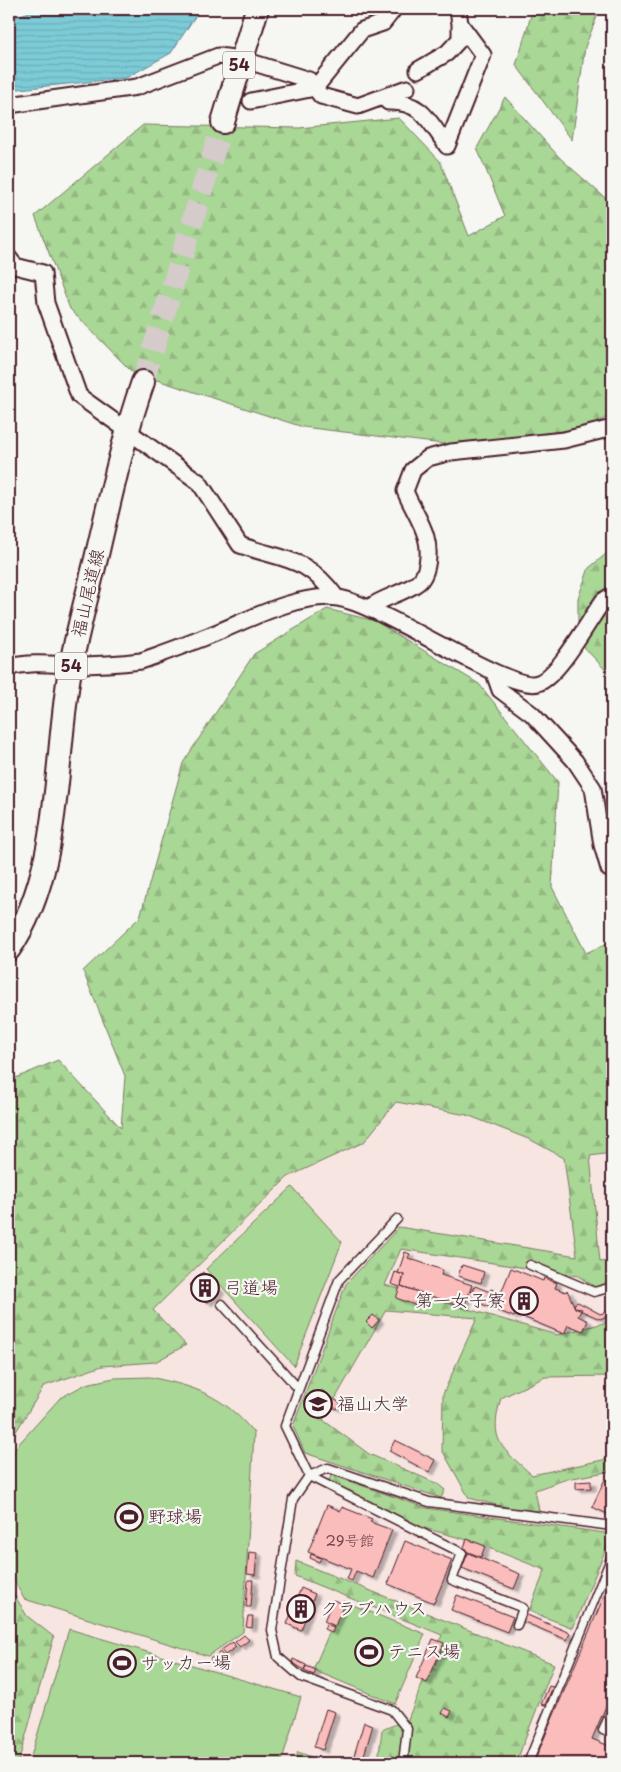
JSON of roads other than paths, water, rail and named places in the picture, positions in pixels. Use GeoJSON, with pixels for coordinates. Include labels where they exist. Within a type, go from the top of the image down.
{"type":"FeatureCollection","features":[{"type":"Feature","properties":{"kind":"main road","name":"54"},"geometry":{"type":"LineString","coordinates":[[222,122],[257,9]]}},
{"type":"Feature","properties":{"kind":"main road","name":"福山尾道線"},"geometry":{"type":"LineString","coordinates":[[9,949],[19,935],[35,897],[46,858],[71,665],[126,430],[143,382]]}},
{"type":"Feature","properties":{"kind":"street"},"geometry":{"type":"LineString","coordinates":[[251,101],[315,88],[362,30],[383,23],[394,9]]}},
{"type":"Feature","properties":{"kind":"street"},"geometry":{"type":"LineString","coordinates":[[418,70],[447,53],[460,39],[458,9]]}},
{"type":"Feature","properties":{"kind":"street"},"geometry":{"type":"LineString","coordinates":[[383,97],[388,102],[402,102],[420,109],[448,146],[482,55],[460,24]]}},
{"type":"Feature","properties":{"kind":"street"},"geometry":{"type":"LineString","coordinates":[[9,105],[137,87],[218,56],[241,59],[309,80],[321,96],[358,106],[407,88]]}},
{"type":"Feature","properties":{"kind":"street"},"geometry":{"type":"LineString","coordinates":[[9,258],[15,266],[43,273],[46,303],[79,396],[199,482],[240,545],[299,562],[324,581],[337,598]]}},
{"type":"Feature","properties":{"kind":"street"},"geometry":{"type":"LineString","coordinates":[[370,607],[381,599],[416,584],[424,577],[428,556],[426,538],[404,491],[413,470],[428,458],[451,452],[564,440],[612,428]]}},
{"type":"Feature","properties":{"kind":"street"},"geometry":{"type":"LineString","coordinates":[[9,667],[29,662],[71,665],[115,664],[141,661],[293,602],[337,598],[370,607],[494,673],[523,684],[538,683],[558,667],[602,601],[612,595]]}},
{"type":"Feature","properties":{"kind":"street"},"geometry":{"type":"LineString","coordinates":[[494,673],[500,690],[532,714],[575,761],[593,788],[602,845],[609,869],[612,870]]}},
{"type":"Feature","properties":{"kind":"lane"},"geometry":{"type":"LineString","coordinates":[[397,1219],[339,1280],[297,1387],[285,1426],[309,1476],[462,1554],[452,1580],[523,1608],[517,1625]]}},
{"type":"Feature","properties":{"kind":"lane"},"geometry":{"type":"LineString","coordinates":[[530,1265],[594,1292],[612,1287]]}},
{"type":"Feature","properties":{"kind":"lane"},"geometry":{"type":"LineString","coordinates":[[222,1304],[297,1387]]}},
{"type":"Feature","properties":{"kind":"lane"},"geometry":{"type":"LineString","coordinates":[[403,1763],[407,1729],[392,1710],[301,1677],[278,1657],[272,1630],[293,1499],[309,1476],[328,1468],[429,1502],[612,1526]]}},
{"type":"Feature","properties":{"kind":"lane"},"geometry":{"type":"LineString","coordinates":[[528,1763],[612,1556]]}},
{"type":"Feature","properties":{"kind":"lane"},"geometry":{"type":"LineString","coordinates":[[608,1717],[603,1730],[612,1734]]}},
{"type":"Feature","properties":{"kind":"water"},"geometry":{"type":"Polygon","coordinates":[[[38,9],[200,9],[171,53],[126,78],[9,90],[9,19],[38,9]]]}},
{"type":"Feature","properties":{"kind":"tunnel"},"geometry":{"type":"LineString","coordinates":[[143,382],[223,122]]}},
{"type":"Feature","properties":{"kind":"place","name":"弓道場"},"geometry":{"type":"Point","coordinates":[205,1288]}},
{"type":"Feature","properties":{"kind":"place","name":"第一女子寮"},"geometry":{"type":"Point","coordinates":[524,1301]}},
{"type":"Feature","properties":{"kind":"place","name":"福山大学"},"geometry":{"type":"Point","coordinates":[318,1404]}},
{"type":"Feature","properties":{"kind":"place","name":"野球場"},"geometry":{"type":"Point","coordinates":[129,1517]}},
{"type":"Feature","properties":{"kind":"place","name":"クラブハウス"},"geometry":{"type":"Point","coordinates":[301,1609]}},
{"type":"Feature","properties":{"kind":"place","name":"テニス場"},"geometry":{"type":"Point","coordinates":[369,1652]}},
{"type":"Feature","properties":{"kind":"place","name":"サッカー場"},"geometry":{"type":"Point","coordinates":[122,1663]}}]}
